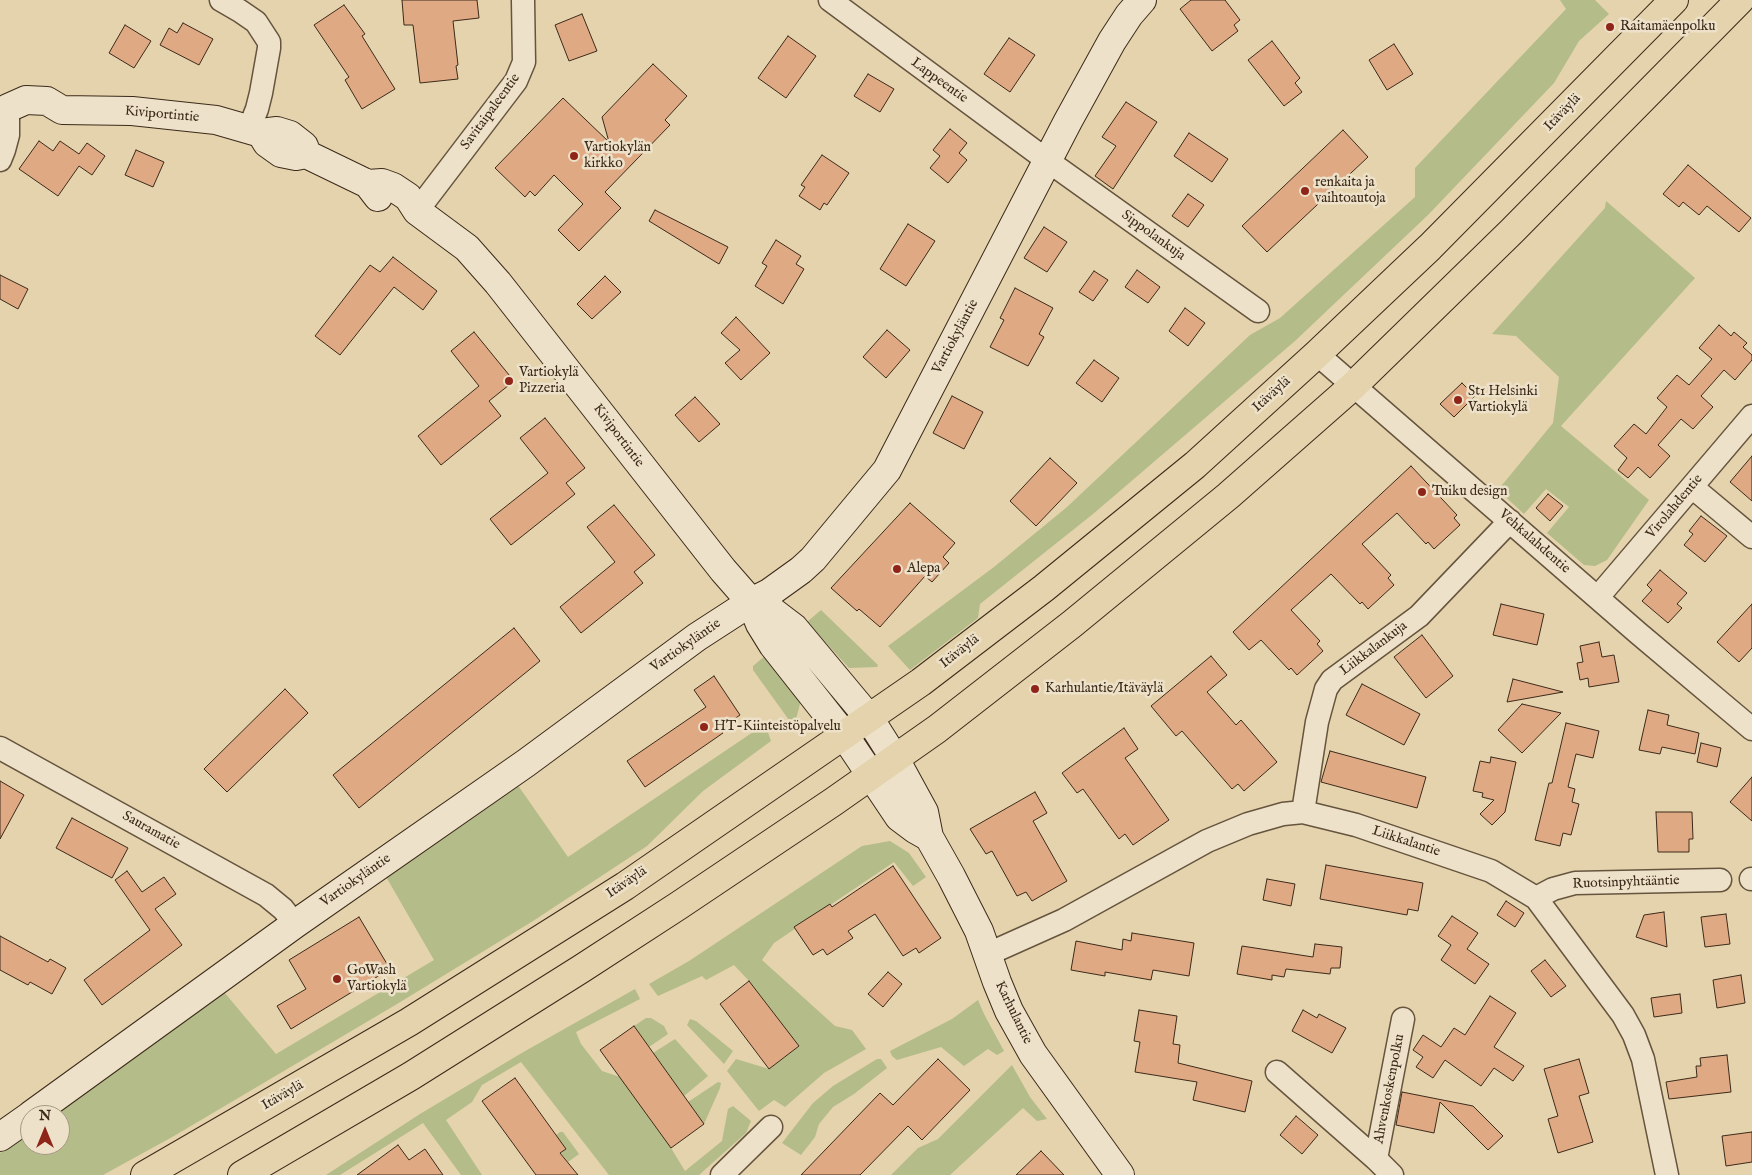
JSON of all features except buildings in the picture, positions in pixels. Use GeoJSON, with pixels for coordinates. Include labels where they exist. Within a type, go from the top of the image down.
{"type":"FeatureCollection","features":[{"type":"Feature","properties":{"kind":"main road","name":"Vartiokyläntie"},"geometry":{"type":"LineString","coordinates":[[44,1105],[295,924],[526,763],[697,637],[751,602],[769,593],[802,570],[887,470],[1068,121],[1112,41],[1129,15],[1142,0]]}},
{"type":"Feature","properties":{"kind":"main road","name":"Itäväylä"},"geometry":{"type":"LineString","coordinates":[[145,1175],[417,1017],[625,886],[921,682],[1044,588],[1195,465],[1317,354],[1430,247],[1674,0]]}},
{"type":"Feature","properties":{"kind":"main road"},"geometry":{"type":"LineString","coordinates":[[242,1175],[411,1076],[581,970],[872,775],[937,729],[1072,624],[1228,496],[1352,386],[1512,231],[1740,0]]}},
{"type":"Feature","properties":{"kind":"main road","name":"Kiviportintie"},"geometry":{"type":"LineString","coordinates":[[4,107],[25,118],[47,118],[62,110],[132,111],[216,120],[255,131],[267,143],[281,152],[296,156],[306,154],[368,184],[376,196],[404,212],[417,211],[467,248],[498,283],[717,563],[751,602],[760,624],[773,645],[844,734]]}},
{"type":"Feature","properties":{"kind":"main road","name":"Kiviportintie"},"geometry":{"type":"LineString","coordinates":[[751,602],[773,612],[794,628],[868,718]]}},
{"type":"Feature","properties":{"kind":"main road","name":"Karhulantie"},"geometry":{"type":"LineString","coordinates":[[868,718],[895,758],[924,812],[929,837],[979,931],[1006,1004],[1033,1054],[1120,1175]]}},
{"type":"Feature","properties":{"kind":"main road","name":"Karhulantie"},"geometry":{"type":"LineString","coordinates":[[844,734],[899,817],[929,837]]}},
{"type":"Feature","properties":{"kind":"main road","name":"Vartiokyläntie"},"geometry":{"type":"LineString","coordinates":[[0,1137],[20,1122]]}},
{"type":"Feature","properties":{"kind":"street"},"geometry":{"type":"LineString","coordinates":[[220,0],[256,22],[268,42],[269,48],[257,109],[255,131]]}},
{"type":"Feature","properties":{"kind":"street","name":"Savitaipaleentie"},"geometry":{"type":"LineString","coordinates":[[417,211],[516,81],[524,62],[523,0]]}},
{"type":"Feature","properties":{"kind":"street","name":"Lappeentie"},"geometry":{"type":"LineString","coordinates":[[830,0],[1048,161]]}},
{"type":"Feature","properties":{"kind":"street"},"geometry":{"type":"LineString","coordinates":[[0,160],[8,135],[4,107]]}},
{"type":"Feature","properties":{"kind":"street","name":"Sippolankuja"},"geometry":{"type":"LineString","coordinates":[[1048,161],[1258,311]]}},
{"type":"Feature","properties":{"kind":"street","name":"Vehkalahdentie"},"geometry":{"type":"LineString","coordinates":[[1317,354],[1752,729]]}},
{"type":"Feature","properties":{"kind":"street","name":"Virolahdentie"},"geometry":{"type":"LineString","coordinates":[[1598,597],[1752,416]]}},
{"type":"Feature","properties":{"kind":"street"},"geometry":{"type":"LineString","coordinates":[[1692,487],[1752,537]]}},
{"type":"Feature","properties":{"kind":"street","name":"Liikkalankuja"},"geometry":{"type":"LineString","coordinates":[[1302,812],[1316,722],[1326,689],[1332,680],[1419,616],[1510,521]]}},
{"type":"Feature","properties":{"kind":"street","name":"Sauramatie"},"geometry":{"type":"LineString","coordinates":[[0,748],[266,895],[284,910],[295,924]]}},
{"type":"Feature","properties":{"kind":"street","name":"Liikkalantie"},"geometry":{"type":"LineString","coordinates":[[988,954],[1064,920],[1207,841],[1248,824],[1283,814],[1302,812],[1356,825],[1491,871],[1536,898],[1623,1015],[1634,1035],[1643,1059],[1667,1175]]}},
{"type":"Feature","properties":{"kind":"street","name":"Ruotsinpyhtääntie"},"geometry":{"type":"LineString","coordinates":[[1536,898],[1553,889],[1575,883],[1720,880]]}},
{"type":"Feature","properties":{"kind":"street","name":"Ahvenkoskenpolku"},"geometry":{"type":"LineString","coordinates":[[1376,1158],[1403,1019]]}},
{"type":"Feature","properties":{"kind":"street","name":"Ahvenkoskenpolku"},"geometry":{"type":"LineString","coordinates":[[1277,1072],[1376,1158],[1392,1175]]}},
{"type":"Feature","properties":{"kind":"street"},"geometry":{"type":"LineString","coordinates":[[722,1175],[771,1127]]}},
{"type":"Feature","properties":{"kind":"green space"},"geometry":{"type":"Polygon","coordinates":[[[1560,0],[1595,0],[1609,14],[1579,41],[1554,83],[1428,215],[1295,341],[1093,514],[980,604],[978,618],[910,670],[888,646],[994,567],[1067,507],[1250,335],[1280,318],[1415,197],[1415,168],[1566,9],[1560,0]]]}},
{"type":"Feature","properties":{"kind":"green space"},"geometry":{"type":"Polygon","coordinates":[[[1606,201],[1695,278],[1561,426],[1649,500],[1607,560],[1595,566],[1584,565],[1547,533],[1569,507],[1546,489],[1524,514],[1498,490],[1553,423],[1559,377],[1516,336],[1492,334],[1605,208],[1606,201]]]}},
{"type":"Feature","properties":{"kind":"green space"},"geometry":{"type":"Polygon","coordinates":[[[821,610],[878,665],[877,667],[849,668],[807,622],[821,610]]]}},
{"type":"Feature","properties":{"kind":"green space"},"geometry":{"type":"Polygon","coordinates":[[[766,655],[801,700],[794,727],[753,670],[753,666],[766,655]]]}},
{"type":"Feature","properties":{"kind":"green space"},"geometry":{"type":"Polygon","coordinates":[[[765,724],[771,741],[703,791],[647,846],[533,921],[174,1136],[103,1175],[0,1175],[0,1153],[20,1139],[20,1155],[70,1155],[70,1105],[67,1105],[224,992],[276,1054],[434,960],[385,875],[517,784],[568,857],[765,724]]]}},
{"type":"Feature","properties":{"kind":"green space"},"geometry":{"type":"Polygon","coordinates":[[[890,841],[909,853],[926,877],[913,886],[894,862],[774,943],[762,960],[835,1026],[852,1030],[866,1049],[824,1073],[785,1107],[774,1100],[759,1111],[727,1071],[736,1059],[769,1069],[799,1046],[749,981],[734,965],[706,980],[702,976],[658,996],[649,984],[689,961],[862,846],[890,841]]]}},
{"type":"Feature","properties":{"kind":"green space"},"geometry":{"type":"Polygon","coordinates":[[[635,989],[640,999],[576,1032],[581,1044],[602,1071],[620,1077],[671,1148],[685,1171],[722,1141],[728,1109],[733,1106],[751,1121],[746,1133],[699,1175],[609,1175],[521,1062],[482,1085],[472,1102],[446,1120],[482,1175],[461,1175],[423,1123],[340,1175],[326,1175],[420,1114],[520,1054],[635,989]]]}},
{"type":"Feature","properties":{"kind":"green space"},"geometry":{"type":"Polygon","coordinates":[[[978,1000],[1004,1051],[997,1055],[988,1049],[964,1066],[941,1047],[897,1060],[892,1056],[890,1051],[952,1019],[978,1000]]]}},
{"type":"Feature","properties":{"kind":"green space"},"geometry":{"type":"Polygon","coordinates":[[[646,1018],[651,1018],[664,1026],[668,1034],[649,1047],[634,1026],[646,1018]]]}},
{"type":"Feature","properties":{"kind":"green space"},"geometry":{"type":"Polygon","coordinates":[[[690,1019],[696,1021],[733,1051],[724,1064],[687,1025],[690,1019]]]}},
{"type":"Feature","properties":{"kind":"green space"},"geometry":{"type":"Polygon","coordinates":[[[675,1039],[708,1076],[684,1096],[653,1053],[675,1039]]]}},
{"type":"Feature","properties":{"kind":"green space"},"geometry":{"type":"Polygon","coordinates":[[[877,1059],[881,1059],[887,1068],[854,1094],[833,1107],[819,1124],[815,1137],[801,1155],[782,1143],[813,1103],[833,1086],[877,1059]]]}},
{"type":"Feature","properties":{"kind":"green space"},"geometry":{"type":"Polygon","coordinates":[[[1012,1065],[1030,1097],[1047,1119],[1037,1121],[1023,1108],[950,1175],[891,1175],[918,1148],[938,1139],[1012,1065]]]}},
{"type":"Feature","properties":{"kind":"green space"},"geometry":{"type":"Polygon","coordinates":[[[718,1082],[721,1083],[720,1088],[704,1124],[688,1102],[718,1082]]]}},
{"type":"Feature","properties":{"kind":"green space"},"geometry":{"type":"Polygon","coordinates":[[[563,1132],[579,1154],[568,1162],[561,1153],[566,1149],[556,1135],[563,1132]]]}},
{"type":"Feature","properties":{"kind":"place","name":"Raitamäenpolku"},"geometry":{"type":"Point","coordinates":[1610,27]}},
{"type":"Feature","properties":{"kind":"place","name":"Vartiokylän kirkko"},"geometry":{"type":"Point","coordinates":[574,156]}},
{"type":"Feature","properties":{"kind":"place","name":"renkaita ja vaihtoautoja"},"geometry":{"type":"Point","coordinates":[1305,191]}},
{"type":"Feature","properties":{"kind":"place","name":"Vartiokylä Pizzeria"},"geometry":{"type":"Point","coordinates":[509,381]}},
{"type":"Feature","properties":{"kind":"place","name":"St1 Helsinki Vartiokylä"},"geometry":{"type":"Point","coordinates":[1458,400]}},
{"type":"Feature","properties":{"kind":"place","name":"Tuiku design"},"geometry":{"type":"Point","coordinates":[1422,492]}},
{"type":"Feature","properties":{"kind":"place","name":"Alepa"},"geometry":{"type":"Point","coordinates":[897,569]}},
{"type":"Feature","properties":{"kind":"place","name":"Karhulantie/Itäväylä"},"geometry":{"type":"Point","coordinates":[1035,689]}},
{"type":"Feature","properties":{"kind":"place","name":"HT-Kiinteistöpalvelu"},"geometry":{"type":"Point","coordinates":[704,727]}},
{"type":"Feature","properties":{"kind":"place","name":"GoWash Vartiokylä"},"geometry":{"type":"Point","coordinates":[337,979]}}]}
